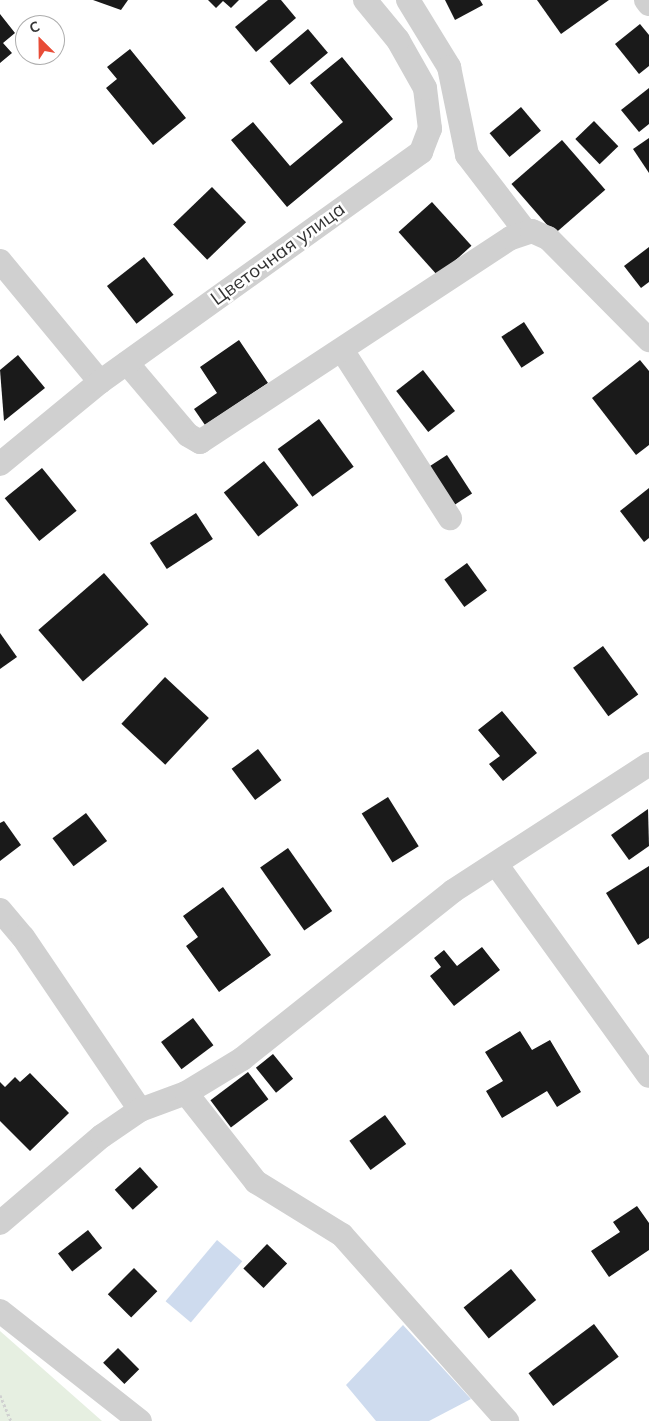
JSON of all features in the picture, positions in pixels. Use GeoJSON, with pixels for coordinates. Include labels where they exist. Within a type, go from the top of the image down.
{"type":"FeatureCollection","features":[{"type":"Feature","properties":{"kind":"lane","name":"Цветочная улица"},"geometry":{"type":"LineString","coordinates":[[0,464],[100,382],[420,152],[430,129],[425,88],[398,40],[364,0]]}},
{"type":"Feature","properties":{"kind":"lane"},"geometry":{"type":"LineString","coordinates":[[408,0],[449,67],[467,155],[526,232]]}},
{"type":"Feature","properties":{"kind":"lane"},"geometry":{"type":"LineString","coordinates":[[646,0],[649,4]]}},
{"type":"Feature","properties":{"kind":"lane"},"geometry":{"type":"LineString","coordinates":[[127,363],[188,435],[200,442],[511,238],[526,232],[548,238],[649,340]]}},
{"type":"Feature","properties":{"kind":"lane"},"geometry":{"type":"LineString","coordinates":[[0,261],[100,382]]}},
{"type":"Feature","properties":{"kind":"lane"},"geometry":{"type":"LineString","coordinates":[[342,350],[450,518]]}},
{"type":"Feature","properties":{"kind":"lane"},"geometry":{"type":"LineString","coordinates":[[0,1223],[102,1136],[140,1110],[186,1093],[242,1059],[453,891],[649,764]]}},
{"type":"Feature","properties":{"kind":"lane"},"geometry":{"type":"LineString","coordinates":[[496,864],[649,1076]]}},
{"type":"Feature","properties":{"kind":"lane"},"geometry":{"type":"LineString","coordinates":[[0,910],[23,937],[140,1110]]}},
{"type":"Feature","properties":{"kind":"lane"},"geometry":{"type":"LineString","coordinates":[[186,1093],[256,1182],[342,1234],[507,1421]]}},
{"type":"Feature","properties":{"kind":"lane"},"geometry":{"type":"LineString","coordinates":[[0,1311],[140,1421]]}},
{"type":"Feature","properties":{"kind":"path"},"geometry":{"type":"LineString","coordinates":[[0,1395],[11,1421]]}},
{"type":"Feature","properties":{"kind":"shaded area"},"geometry":{"type":"Polygon","coordinates":[[[0,1331],[102,1421],[0,1421],[0,1331]]]}},
{"type":"Feature","properties":{"kind":"water"},"geometry":{"type":"Polygon","coordinates":[[[217,1240],[242,1261],[191,1322],[166,1301],[217,1240]]]}},
{"type":"Feature","properties":{"kind":"water"},"geometry":{"type":"Polygon","coordinates":[[[403,1325],[471,1399],[429,1421],[376,1421],[346,1385],[403,1325]]]}},
{"type":"Feature","properties":{"kind":"building"},"geometry":{"type":"Polygon","coordinates":[[[93,0],[128,0],[121,10],[93,0]]]}},
{"type":"Feature","properties":{"kind":"building"},"geometry":{"type":"Polygon","coordinates":[[[208,0],[239,0],[231,8],[223,1],[216,8],[208,0]]]}},
{"type":"Feature","properties":{"kind":"building"},"geometry":{"type":"Polygon","coordinates":[[[268,0],[281,0],[296,18],[256,52],[235,27],[268,0]]]}},
{"type":"Feature","properties":{"kind":"building"},"geometry":{"type":"Polygon","coordinates":[[[445,0],[480,0],[483,5],[455,20],[445,0]]]}},
{"type":"Feature","properties":{"kind":"building"},"geometry":{"type":"Polygon","coordinates":[[[537,0],[609,0],[561,34],[537,0]]]}},
{"type":"Feature","properties":{"kind":"building"},"geometry":{"type":"Polygon","coordinates":[[[0,14],[15,33],[3,43],[12,53],[0,63],[0,14]]]}},
{"type":"Feature","properties":{"kind":"building"},"geometry":{"type":"Polygon","coordinates":[[[640,24],[649,35],[649,66],[639,74],[615,44],[640,24]]]}},
{"type":"Feature","properties":{"kind":"building"},"geometry":{"type":"Polygon","coordinates":[[[308,29],[328,53],[290,85],[270,61],[308,29]]]}},
{"type":"Feature","properties":{"kind":"building"},"geometry":{"type":"Polygon","coordinates":[[[130,49],[186,118],[153,145],[106,88],[117,79],[107,67],[130,49]]]}},
{"type":"Feature","properties":{"kind":"building"},"geometry":{"type":"Polygon","coordinates":[[[342,57],[393,119],[287,207],[231,140],[253,122],[290,166],[343,122],[310,83],[342,57]]]}},
{"type":"Feature","properties":{"kind":"building"},"geometry":{"type":"Polygon","coordinates":[[[649,88],[649,124],[639,132],[621,110],[649,88]]]}},
{"type":"Feature","properties":{"kind":"building"},"geometry":{"type":"Polygon","coordinates":[[[521,107],[541,131],[510,157],[490,133],[521,107]]]}},
{"type":"Feature","properties":{"kind":"building"},"geometry":{"type":"Polygon","coordinates":[[[594,121],[618,146],[600,164],[575,139],[594,121]]]}},
{"type":"Feature","properties":{"kind":"building"},"geometry":{"type":"Polygon","coordinates":[[[649,138],[649,173],[633,149],[649,138]]]}},
{"type":"Feature","properties":{"kind":"building"},"geometry":{"type":"Polygon","coordinates":[[[562,140],[605,190],[555,234],[511,184],[562,140]]]}},
{"type":"Feature","properties":{"kind":"building"},"geometry":{"type":"Polygon","coordinates":[[[212,187],[246,222],[207,260],[173,225],[212,187]]]}},
{"type":"Feature","properties":{"kind":"building"},"geometry":{"type":"Polygon","coordinates":[[[432,202],[471,246],[438,276],[399,232],[432,202]]]}},
{"type":"Feature","properties":{"kind":"building"},"geometry":{"type":"Polygon","coordinates":[[[649,247],[649,282],[641,288],[624,266],[649,247]]]}},
{"type":"Feature","properties":{"kind":"building"},"geometry":{"type":"Polygon","coordinates":[[[144,257],[174,295],[137,324],[107,286],[144,257]]]}},
{"type":"Feature","properties":{"kind":"building"},"geometry":{"type":"Polygon","coordinates":[[[524,322],[544,353],[522,368],[501,337],[524,322]]]}},
{"type":"Feature","properties":{"kind":"building"},"geometry":{"type":"Polygon","coordinates":[[[239,340],[268,383],[205,425],[194,409],[217,393],[200,367],[239,340]]]}},
{"type":"Feature","properties":{"kind":"building"},"geometry":{"type":"Polygon","coordinates":[[[18,355],[45,388],[4,421],[0,370],[18,355]]]}},
{"type":"Feature","properties":{"kind":"building"},"geometry":{"type":"Polygon","coordinates":[[[640,360],[649,371],[649,445],[636,455],[592,398],[640,360]]]}},
{"type":"Feature","properties":{"kind":"building"},"geometry":{"type":"Polygon","coordinates":[[[423,370],[455,411],[428,432],[396,391],[423,370]]]}},
{"type":"Feature","properties":{"kind":"building"},"geometry":{"type":"Polygon","coordinates":[[[319,419],[354,467],[312,497],[278,449],[319,419]]]}},
{"type":"Feature","properties":{"kind":"building"},"geometry":{"type":"Polygon","coordinates":[[[447,455],[472,494],[453,506],[428,468],[447,455]]]}},
{"type":"Feature","properties":{"kind":"building"},"geometry":{"type":"Polygon","coordinates":[[[264,461],[298,505],[258,537],[224,492],[264,461]]]}},
{"type":"Feature","properties":{"kind":"building"},"geometry":{"type":"Polygon","coordinates":[[[42,468],[77,511],[39,541],[5,498],[42,468]]]}},
{"type":"Feature","properties":{"kind":"building"},"geometry":{"type":"Polygon","coordinates":[[[649,488],[649,538],[644,542],[620,511],[649,488]]]}},
{"type":"Feature","properties":{"kind":"building"},"geometry":{"type":"Polygon","coordinates":[[[196,513],[213,539],[167,569],[150,543],[196,513]]]}},
{"type":"Feature","properties":{"kind":"building"},"geometry":{"type":"Polygon","coordinates":[[[467,563],[487,591],[464,607],[444,579],[467,563]]]}},
{"type":"Feature","properties":{"kind":"building"},"geometry":{"type":"Polygon","coordinates":[[[104,573],[149,624],[83,681],[38,630],[104,573]]]}},
{"type":"Feature","properties":{"kind":"building"},"geometry":{"type":"Polygon","coordinates":[[[0,633],[17,657],[0,669],[0,633]]]}},
{"type":"Feature","properties":{"kind":"building"},"geometry":{"type":"Polygon","coordinates":[[[603,646],[638,695],[608,716],[573,668],[603,646]]]}},
{"type":"Feature","properties":{"kind":"building"},"geometry":{"type":"Polygon","coordinates":[[[165,677],[209,718],[165,765],[121,724],[165,677]]]}},
{"type":"Feature","properties":{"kind":"building"},"geometry":{"type":"Polygon","coordinates":[[[502,711],[537,753],[503,781],[489,764],[500,756],[478,730],[502,711]]]}},
{"type":"Feature","properties":{"kind":"building"},"geometry":{"type":"Polygon","coordinates":[[[258,749],[281,780],[255,800],[232,769],[258,749]]]}},
{"type":"Feature","properties":{"kind":"building"},"geometry":{"type":"Polygon","coordinates":[[[388,797],[419,846],[392,863],[362,813],[388,797]]]}},
{"type":"Feature","properties":{"kind":"building"},"geometry":{"type":"Polygon","coordinates":[[[648,809],[649,846],[629,860],[611,835],[648,809]]]}},
{"type":"Feature","properties":{"kind":"building"},"geometry":{"type":"Polygon","coordinates":[[[86,813],[107,841],[74,866],[52,838],[86,813]]]}},
{"type":"Feature","properties":{"kind":"building"},"geometry":{"type":"Polygon","coordinates":[[[4,821],[21,845],[0,861],[0,823],[4,821]]]}},
{"type":"Feature","properties":{"kind":"building"},"geometry":{"type":"Polygon","coordinates":[[[288,848],[332,911],[304,931],[260,868],[288,848]]]}},
{"type":"Feature","properties":{"kind":"building"},"geometry":{"type":"Polygon","coordinates":[[[649,866],[649,938],[638,945],[606,893],[649,866]]]}},
{"type":"Feature","properties":{"kind":"building"},"geometry":{"type":"Polygon","coordinates":[[[223,887],[271,955],[219,992],[186,946],[198,937],[183,916],[223,887]]]}},
{"type":"Feature","properties":{"kind":"building"},"geometry":{"type":"Polygon","coordinates":[[[482,947],[500,970],[454,1006],[430,976],[441,967],[434,958],[444,950],[457,966],[482,947]]]}},
{"type":"Feature","properties":{"kind":"building"},"geometry":{"type":"Polygon","coordinates":[[[193,1018],[213,1045],[182,1069],[161,1042],[193,1018]]]}},
{"type":"Feature","properties":{"kind":"building"},"geometry":{"type":"Polygon","coordinates":[[[520,1031],[532,1050],[550,1040],[581,1092],[557,1107],[547,1091],[502,1118],[486,1091],[503,1081],[485,1052],[520,1031]]]}},
{"type":"Feature","properties":{"kind":"building"},"geometry":{"type":"Polygon","coordinates":[[[273,1054],[293,1079],[276,1093],[256,1068],[273,1054]]]}},
{"type":"Feature","properties":{"kind":"building"},"geometry":{"type":"Polygon","coordinates":[[[248,1072],[268,1099],[231,1127],[210,1100],[248,1072]]]}},
{"type":"Feature","properties":{"kind":"building"},"geometry":{"type":"Polygon","coordinates":[[[30,1073],[69,1113],[30,1151],[0,1121],[0,1082],[5,1087],[15,1077],[20,1082],[30,1073]]]}},
{"type":"Feature","properties":{"kind":"building"},"geometry":{"type":"Polygon","coordinates":[[[385,1115],[406,1144],[371,1170],[349,1141],[385,1115]]]}},
{"type":"Feature","properties":{"kind":"building"},"geometry":{"type":"Polygon","coordinates":[[[140,1167],[158,1187],[133,1210],[115,1190],[140,1167]]]}},
{"type":"Feature","properties":{"kind":"building"},"geometry":{"type":"Polygon","coordinates":[[[637,1206],[649,1223],[649,1250],[609,1277],[591,1251],[620,1232],[613,1222],[637,1206]]]}},
{"type":"Feature","properties":{"kind":"building"},"geometry":{"type":"Polygon","coordinates":[[[88,1230],[102,1248],[72,1272],[58,1253],[88,1230]]]}},
{"type":"Feature","properties":{"kind":"building"},"geometry":{"type":"Polygon","coordinates":[[[267,1244],[287,1263],[264,1288],[243,1268],[267,1244]]]}},
{"type":"Feature","properties":{"kind":"building"},"geometry":{"type":"Polygon","coordinates":[[[134,1268],[157,1291],[131,1317],[108,1294],[134,1268]]]}},
{"type":"Feature","properties":{"kind":"building"},"geometry":{"type":"Polygon","coordinates":[[[511,1269],[536,1300],[489,1338],[464,1307],[511,1269]]]}},
{"type":"Feature","properties":{"kind":"building"},"geometry":{"type":"Polygon","coordinates":[[[594,1324],[619,1357],[553,1406],[529,1373],[594,1324]]]}},
{"type":"Feature","properties":{"kind":"building"},"geometry":{"type":"Polygon","coordinates":[[[118,1348],[139,1369],[124,1384],[103,1363],[118,1348]]]}}]}
